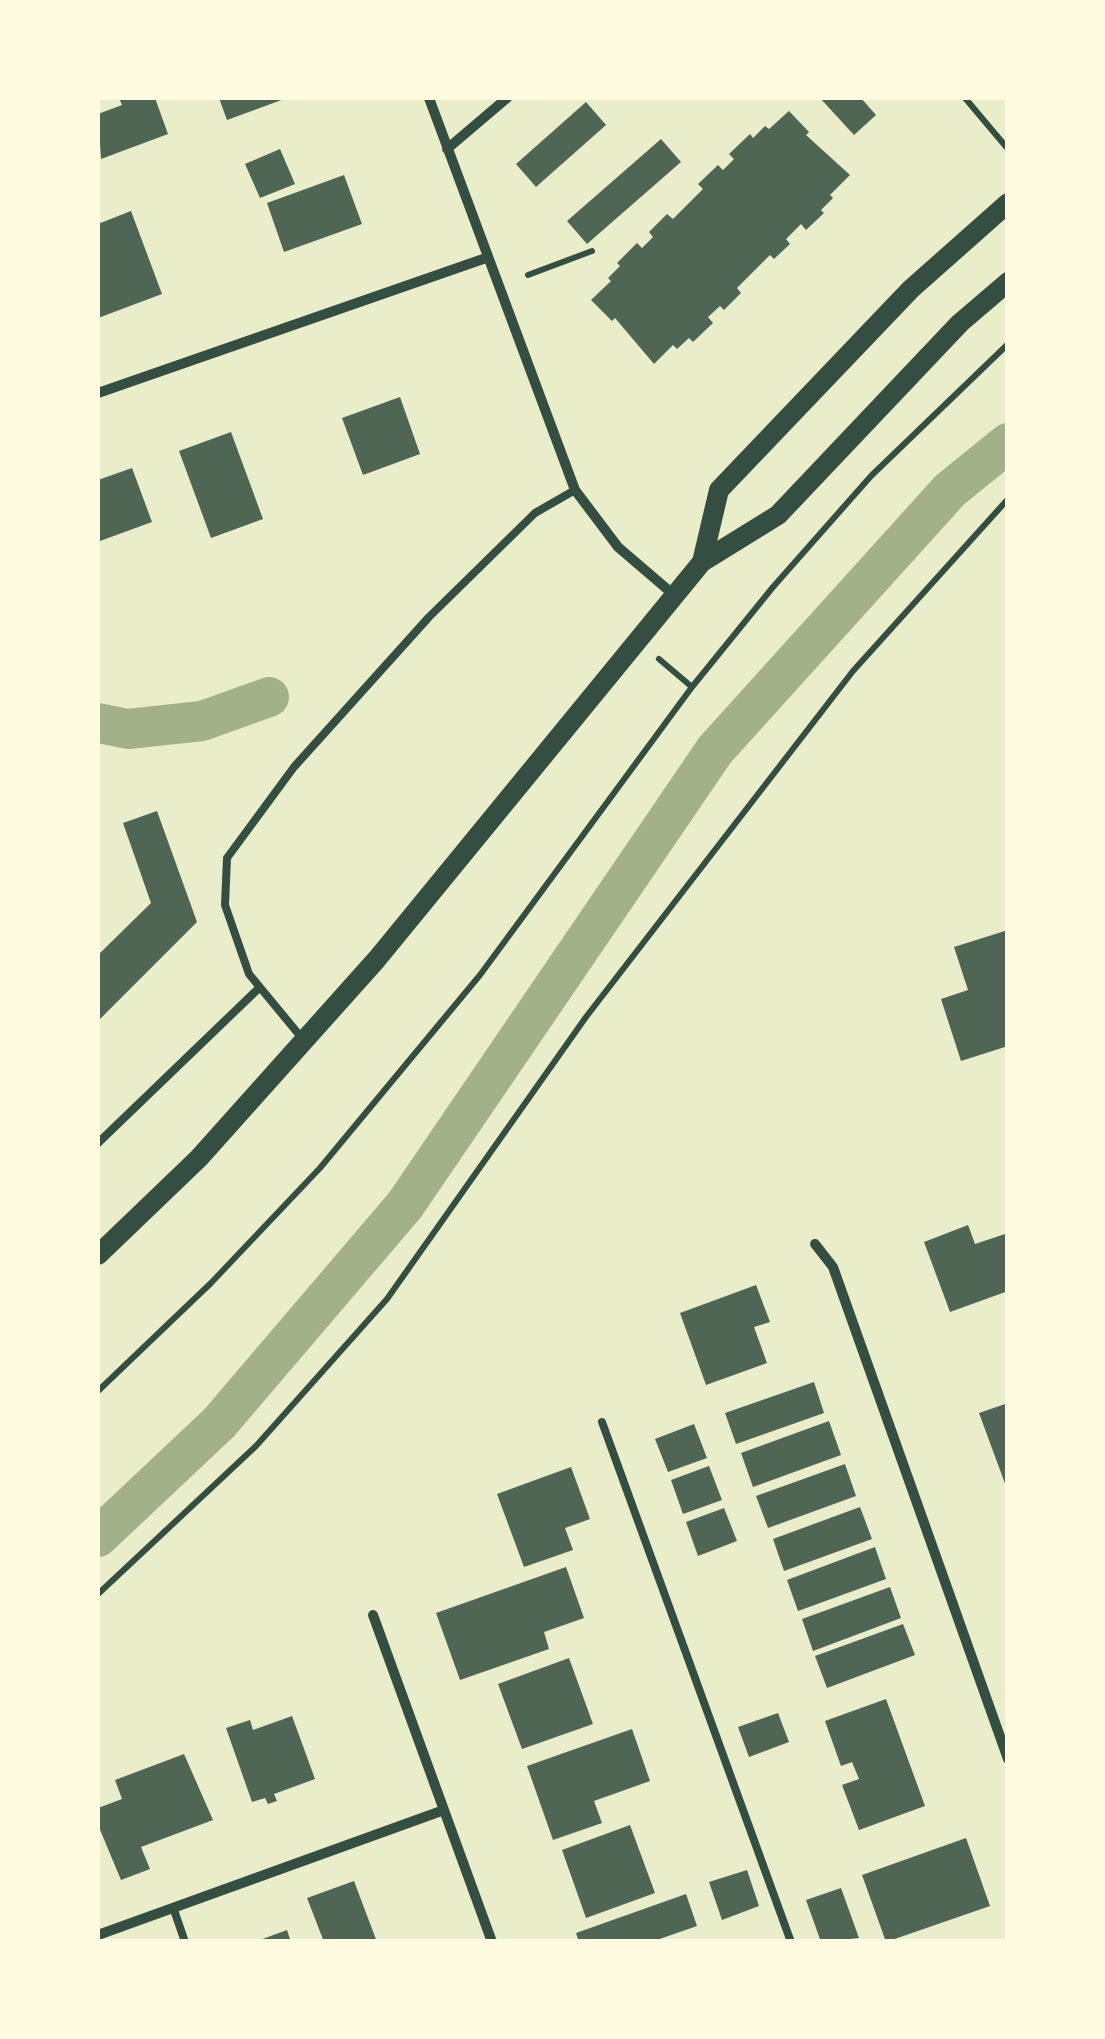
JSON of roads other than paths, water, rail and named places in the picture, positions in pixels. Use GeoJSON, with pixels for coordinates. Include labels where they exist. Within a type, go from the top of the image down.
{"type":"FeatureCollection","features":[{"type":"Feature","properties":{"kind":"main road"},"geometry":{"type":"LineString","coordinates":[[702,562],[720,490],[911,289],[1008,203]]}},
{"type":"Feature","properties":{"kind":"main road"},"geometry":{"type":"LineString","coordinates":[[98,1254],[199,1158],[377,958],[702,562],[778,515],[960,322],[1008,282]]}},
{"type":"Feature","properties":{"kind":"street"},"geometry":{"type":"LineString","coordinates":[[429,98],[575,490],[618,546],[674,595]]}},
{"type":"Feature","properties":{"kind":"street"},"geometry":{"type":"LineString","coordinates":[[447,148],[507,98]]}},
{"type":"Feature","properties":{"kind":"street"},"geometry":{"type":"LineString","coordinates":[[98,393],[486,258]]}},
{"type":"Feature","properties":{"kind":"street"},"geometry":{"type":"LineString","coordinates":[[815,1244],[832,1267],[1008,1759]]}},
{"type":"Feature","properties":{"kind":"street"},"geometry":{"type":"LineString","coordinates":[[372,1615],[492,1942]]}},
{"type":"Feature","properties":{"kind":"street"},"geometry":{"type":"LineString","coordinates":[[98,1935],[444,1810]]}},
{"type":"Feature","properties":{"kind":"lane"},"geometry":{"type":"LineString","coordinates":[[304,1040],[249,974],[225,904],[227,858],[294,768],[429,617],[535,513],[575,490]]}},
{"type":"Feature","properties":{"kind":"lane"},"geometry":{"type":"LineString","coordinates":[[98,1143],[259,988]]}},
{"type":"Feature","properties":{"kind":"lane"},"geometry":{"type":"LineString","coordinates":[[602,1422],[791,1942]]}},
{"type":"Feature","properties":{"kind":"lane"},"geometry":{"type":"LineString","coordinates":[[174,1910],[185,1942]]}},
{"type":"Feature","properties":{"kind":"waterway"},"geometry":{"type":"LineString","coordinates":[[98,1537],[219,1423],[405,1205],[715,750],[950,490],[1008,443]]}},
{"type":"Feature","properties":{"kind":"waterway"},"geometry":{"type":"LineString","coordinates":[[98,723],[128,729],[202,721],[269,697]]}}]}
